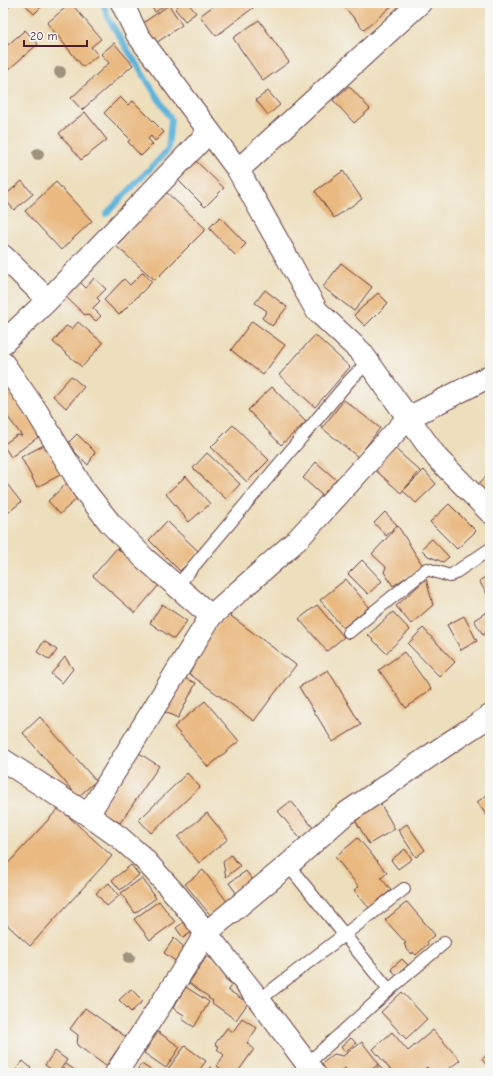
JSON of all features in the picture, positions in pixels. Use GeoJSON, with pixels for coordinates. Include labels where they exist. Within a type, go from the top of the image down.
{"type":"FeatureCollection","features":[{"type":"Feature","properties":{"kind":"street"},"geometry":{"type":"LineString","coordinates":[[122,3],[137,34],[238,170],[316,311],[361,352],[437,458],[490,512]]}},
{"type":"Feature","properties":{"kind":"street"},"geometry":{"type":"LineString","coordinates":[[238,170],[420,3]]}},
{"type":"Feature","properties":{"kind":"street"},"geometry":{"type":"LineString","coordinates":[[3,343],[48,300],[209,132]]}},
{"type":"Feature","properties":{"kind":"street"},"geometry":{"type":"LineString","coordinates":[[3,256],[48,300]]}},
{"type":"Feature","properties":{"kind":"street"},"geometry":{"type":"LineString","coordinates":[[3,363],[37,412],[84,490],[106,517],[144,558],[211,616]]}},
{"type":"Feature","properties":{"kind":"street"},"geometry":{"type":"LineString","coordinates":[[88,816],[211,616],[297,540],[408,418],[490,376]]}},
{"type":"Feature","properties":{"kind":"street"},"geometry":{"type":"LineString","coordinates":[[116,1073],[206,933],[288,865],[345,814],[449,743],[486,725]]}},
{"type":"Feature","properties":{"kind":"street"},"geometry":{"type":"LineString","coordinates":[[3,760],[119,837],[142,858],[177,896],[259,1000],[310,1068]]}},
{"type":"Feature","properties":{"kind":"lane"},"geometry":{"type":"LineString","coordinates":[[177,586],[348,381],[368,362]]}},
{"type":"Feature","properties":{"kind":"lane"},"geometry":{"type":"LineString","coordinates":[[349,632],[427,568],[450,576],[490,549]]}},
{"type":"Feature","properties":{"kind":"lane"},"geometry":{"type":"LineString","coordinates":[[288,865],[389,990]]}},
{"type":"Feature","properties":{"kind":"lane"},"geometry":{"type":"LineString","coordinates":[[259,1000],[404,889]]}},
{"type":"Feature","properties":{"kind":"lane"},"geometry":{"type":"LineString","coordinates":[[310,1068],[389,990],[444,943]]}},
{"type":"Feature","properties":{"kind":"building"},"geometry":{"type":"Polygon","coordinates":[[[3,3],[13,3],[7,9],[3,6],[3,3]]]}},
{"type":"Feature","properties":{"kind":"building"},"geometry":{"type":"Polygon","coordinates":[[[24,3],[45,3],[34,14],[24,3]]]}},
{"type":"Feature","properties":{"kind":"building"},"geometry":{"type":"Polygon","coordinates":[[[71,3],[101,39],[91,47],[98,55],[83,67],[47,23],[71,3]]]}},
{"type":"Feature","properties":{"kind":"building"},"geometry":{"type":"Polygon","coordinates":[[[149,3],[168,3],[155,12],[149,3]]]}},
{"type":"Feature","properties":{"kind":"building"},"geometry":{"type":"Polygon","coordinates":[[[181,3],[188,3],[196,13],[185,21],[175,9],[181,3]]]}},
{"type":"Feature","properties":{"kind":"building"},"geometry":{"type":"Polygon","coordinates":[[[217,3],[249,3],[253,8],[216,36],[200,16],[217,3]]]}},
{"type":"Feature","properties":{"kind":"building"},"geometry":{"type":"Polygon","coordinates":[[[341,3],[395,3],[364,30],[341,3]]]}},
{"type":"Feature","properties":{"kind":"building"},"geometry":{"type":"Polygon","coordinates":[[[169,5],[182,25],[156,43],[143,23],[169,5]]]}},
{"type":"Feature","properties":{"kind":"building"},"geometry":{"type":"Polygon","coordinates":[[[259,20],[289,62],[263,81],[233,38],[259,20]]]}},
{"type":"Feature","properties":{"kind":"building"},"geometry":{"type":"Polygon","coordinates":[[[25,30],[38,44],[9,69],[3,63],[3,49],[25,30]]]}},
{"type":"Feature","properties":{"kind":"building"},"geometry":{"type":"Polygon","coordinates":[[[114,43],[133,65],[82,110],[71,98],[109,63],[101,54],[114,43]]]}},
{"type":"Feature","properties":{"kind":"building"},"geometry":{"type":"Polygon","coordinates":[[[349,86],[370,109],[354,123],[333,100],[349,86]]]}},
{"type":"Feature","properties":{"kind":"building"},"geometry":{"type":"Polygon","coordinates":[[[268,91],[280,105],[268,115],[256,100],[268,91]]]}},
{"type":"Feature","properties":{"kind":"building"},"geometry":{"type":"Polygon","coordinates":[[[120,97],[128,105],[133,101],[164,132],[155,141],[151,136],[148,139],[153,144],[141,156],[128,142],[130,139],[104,113],[120,97]]]}},
{"type":"Feature","properties":{"kind":"building"},"geometry":{"type":"Polygon","coordinates":[[[85,112],[107,140],[81,160],[59,133],[85,112]]]}},
{"type":"Feature","properties":{"kind":"building"},"geometry":{"type":"Polygon","coordinates":[[[196,161],[224,188],[205,207],[178,180],[196,161]]]}},
{"type":"Feature","properties":{"kind":"building"},"geometry":{"type":"Polygon","coordinates":[[[343,171],[362,199],[334,218],[315,191],[343,171]]]}},
{"type":"Feature","properties":{"kind":"building"},"geometry":{"type":"Polygon","coordinates":[[[22,181],[33,194],[14,210],[3,197],[22,181]]]}},
{"type":"Feature","properties":{"kind":"building"},"geometry":{"type":"Polygon","coordinates":[[[56,182],[92,221],[61,250],[25,211],[56,182]]]}},
{"type":"Feature","properties":{"kind":"building"},"geometry":{"type":"Polygon","coordinates":[[[166,192],[206,229],[155,280],[116,246],[166,192]]]}},
{"type":"Feature","properties":{"kind":"building"},"geometry":{"type":"Polygon","coordinates":[[[220,217],[246,244],[235,255],[209,228],[220,217]]]}},
{"type":"Feature","properties":{"kind":"building"},"geometry":{"type":"Polygon","coordinates":[[[341,263],[372,287],[354,311],[323,287],[341,263]]]}},
{"type":"Feature","properties":{"kind":"building"},"geometry":{"type":"Polygon","coordinates":[[[143,272],[152,282],[119,315],[104,300],[124,279],[130,285],[143,272]]]}},
{"type":"Feature","properties":{"kind":"building"},"geometry":{"type":"Polygon","coordinates":[[[94,278],[106,289],[97,298],[100,301],[93,308],[101,316],[96,321],[87,314],[85,315],[66,297],[80,282],[86,288],[94,278]]]}},
{"type":"Feature","properties":{"kind":"building"},"geometry":{"type":"Polygon","coordinates":[[[265,290],[287,307],[272,326],[262,318],[267,311],[255,303],[265,290]]]}},
{"type":"Feature","properties":{"kind":"building"},"geometry":{"type":"Polygon","coordinates":[[[378,293],[388,303],[365,326],[354,315],[378,293]]]}},
{"type":"Feature","properties":{"kind":"building"},"geometry":{"type":"Polygon","coordinates":[[[252,321],[285,345],[263,375],[231,350],[252,321]]]}},
{"type":"Feature","properties":{"kind":"building"},"geometry":{"type":"Polygon","coordinates":[[[78,322],[103,343],[82,367],[53,342],[66,326],[72,329],[78,322]]]}},
{"type":"Feature","properties":{"kind":"building"},"geometry":{"type":"Polygon","coordinates":[[[315,335],[350,367],[315,407],[279,375],[315,335]]]}},
{"type":"Feature","properties":{"kind":"building"},"geometry":{"type":"Polygon","coordinates":[[[71,376],[84,387],[66,408],[53,396],[71,376]]]}},
{"type":"Feature","properties":{"kind":"building"},"geometry":{"type":"Polygon","coordinates":[[[3,382],[41,435],[11,457],[3,445],[17,435],[22,436],[5,413],[3,414],[3,382]]]}},
{"type":"Feature","properties":{"kind":"building"},"geometry":{"type":"Polygon","coordinates":[[[272,387],[306,422],[281,445],[248,410],[272,387]]]}},
{"type":"Feature","properties":{"kind":"building"},"geometry":{"type":"Polygon","coordinates":[[[344,400],[380,428],[358,457],[322,428],[344,400]]]}},
{"type":"Feature","properties":{"kind":"building"},"geometry":{"type":"Polygon","coordinates":[[[233,425],[269,460],[247,482],[211,447],[233,425]]]}},
{"type":"Feature","properties":{"kind":"building"},"geometry":{"type":"Polygon","coordinates":[[[77,434],[95,452],[88,465],[67,444],[77,434]]]}},
{"type":"Feature","properties":{"kind":"building"},"geometry":{"type":"Polygon","coordinates":[[[50,442],[66,472],[37,487],[21,457],[50,442]]]}},
{"type":"Feature","properties":{"kind":"building"},"geometry":{"type":"Polygon","coordinates":[[[392,446],[420,471],[401,493],[373,468],[392,446]]]}},
{"type":"Feature","properties":{"kind":"building"},"geometry":{"type":"Polygon","coordinates":[[[207,453],[240,484],[226,499],[193,468],[207,453]]]}},
{"type":"Feature","properties":{"kind":"building"},"geometry":{"type":"Polygon","coordinates":[[[316,462],[340,483],[326,499],[303,478],[316,462]]]}},
{"type":"Feature","properties":{"kind":"building"},"geometry":{"type":"Polygon","coordinates":[[[424,470],[436,484],[416,503],[403,491],[424,470]]]}},
{"type":"Feature","properties":{"kind":"building"},"geometry":{"type":"Polygon","coordinates":[[[490,473],[490,506],[474,488],[490,473]]]}},
{"type":"Feature","properties":{"kind":"building"},"geometry":{"type":"Polygon","coordinates":[[[186,476],[210,504],[189,522],[166,494],[186,476]]]}},
{"type":"Feature","properties":{"kind":"building"},"geometry":{"type":"Polygon","coordinates":[[[3,479],[21,502],[3,517],[3,479]]]}},
{"type":"Feature","properties":{"kind":"building"},"geometry":{"type":"Polygon","coordinates":[[[68,482],[80,496],[60,514],[48,501],[68,482]]]}},
{"type":"Feature","properties":{"kind":"building"},"geometry":{"type":"Polygon","coordinates":[[[449,504],[476,531],[457,549],[430,522],[449,504]]]}},
{"type":"Feature","properties":{"kind":"building"},"geometry":{"type":"Polygon","coordinates":[[[385,512],[397,525],[386,536],[374,523],[385,512]]]}},
{"type":"Feature","properties":{"kind":"building"},"geometry":{"type":"Polygon","coordinates":[[[167,521],[199,552],[180,571],[149,540],[167,521]]]}},
{"type":"Feature","properties":{"kind":"building"},"geometry":{"type":"Polygon","coordinates":[[[398,526],[423,566],[393,586],[384,572],[386,567],[372,554],[398,526]]]}},
{"type":"Feature","properties":{"kind":"building"},"geometry":{"type":"Polygon","coordinates":[[[432,539],[449,557],[443,562],[428,556],[421,549],[432,539]]]}},
{"type":"Feature","properties":{"kind":"building"},"geometry":{"type":"Polygon","coordinates":[[[117,548],[159,585],[135,613],[93,576],[117,548]]]}},
{"type":"Feature","properties":{"kind":"building"},"geometry":{"type":"Polygon","coordinates":[[[362,560],[382,581],[368,594],[348,574],[362,560]]]}},
{"type":"Feature","properties":{"kind":"building"},"geometry":{"type":"Polygon","coordinates":[[[490,574],[490,599],[479,581],[490,574]]]}},
{"type":"Feature","properties":{"kind":"building"},"geometry":{"type":"Polygon","coordinates":[[[346,579],[369,607],[343,628],[320,600],[346,579]]]}},
{"type":"Feature","properties":{"kind":"building"},"geometry":{"type":"Polygon","coordinates":[[[426,579],[433,605],[411,624],[396,606],[426,579]]]}},
{"type":"Feature","properties":{"kind":"building"},"geometry":{"type":"Polygon","coordinates":[[[162,604],[187,621],[174,639],[150,623],[162,604]]]}},
{"type":"Feature","properties":{"kind":"building"},"geometry":{"type":"Polygon","coordinates":[[[317,605],[344,637],[327,651],[299,619],[317,605]]]}},
{"type":"Feature","properties":{"kind":"building"},"geometry":{"type":"Polygon","coordinates":[[[490,610],[490,630],[483,635],[474,620],[490,610]]]}},
{"type":"Feature","properties":{"kind":"building"},"geometry":{"type":"Polygon","coordinates":[[[393,612],[410,630],[386,653],[368,635],[393,612]]]}},
{"type":"Feature","properties":{"kind":"building"},"geometry":{"type":"Polygon","coordinates":[[[227,613],[296,665],[254,721],[184,670],[227,613]]]}},
{"type":"Feature","properties":{"kind":"building"},"geometry":{"type":"Polygon","coordinates":[[[464,616],[477,641],[461,650],[447,625],[464,616]]]}},
{"type":"Feature","properties":{"kind":"building"},"geometry":{"type":"Polygon","coordinates":[[[423,628],[455,662],[440,677],[408,644],[423,628]]]}},
{"type":"Feature","properties":{"kind":"building"},"geometry":{"type":"Polygon","coordinates":[[[44,641],[57,650],[50,660],[37,652],[44,641]]]}},
{"type":"Feature","properties":{"kind":"building"},"geometry":{"type":"Polygon","coordinates":[[[404,652],[431,689],[406,708],[379,670],[404,652]]]}},
{"type":"Feature","properties":{"kind":"building"},"geometry":{"type":"Polygon","coordinates":[[[65,657],[73,669],[62,683],[51,674],[65,657]]]}},
{"type":"Feature","properties":{"kind":"building"},"geometry":{"type":"Polygon","coordinates":[[[328,670],[361,725],[333,742],[299,687],[328,670]]]}},
{"type":"Feature","properties":{"kind":"building"},"geometry":{"type":"Polygon","coordinates":[[[182,677],[196,683],[178,718],[165,712],[182,677]]]}},
{"type":"Feature","properties":{"kind":"building"},"geometry":{"type":"Polygon","coordinates":[[[205,701],[239,741],[208,767],[174,727],[205,701]]]}},
{"type":"Feature","properties":{"kind":"building"},"geometry":{"type":"Polygon","coordinates":[[[40,717],[96,781],[78,797],[23,733],[40,717]]]}},
{"type":"Feature","properties":{"kind":"building"},"geometry":{"type":"Polygon","coordinates":[[[139,753],[159,766],[120,823],[100,810],[139,753]]]}},
{"type":"Feature","properties":{"kind":"building"},"geometry":{"type":"Polygon","coordinates":[[[187,773],[200,787],[151,833],[139,820],[187,773]]]}},
{"type":"Feature","properties":{"kind":"building"},"geometry":{"type":"Polygon","coordinates":[[[490,793],[490,820],[477,802],[490,793]]]}},
{"type":"Feature","properties":{"kind":"building"},"geometry":{"type":"Polygon","coordinates":[[[291,801],[315,830],[302,841],[278,811],[291,801]]]}},
{"type":"Feature","properties":{"kind":"building"},"geometry":{"type":"Polygon","coordinates":[[[380,803],[395,829],[369,844],[354,818],[380,803]]]}},
{"type":"Feature","properties":{"kind":"building"},"geometry":{"type":"Polygon","coordinates":[[[59,808],[112,856],[30,946],[3,921],[3,869],[59,808]]]}},
{"type":"Feature","properties":{"kind":"building"},"geometry":{"type":"Polygon","coordinates":[[[207,813],[228,839],[199,863],[178,837],[207,813]]]}},
{"type":"Feature","properties":{"kind":"building"},"geometry":{"type":"Polygon","coordinates":[[[407,824],[425,850],[416,857],[398,830],[407,824]]]}},
{"type":"Feature","properties":{"kind":"building"},"geometry":{"type":"Polygon","coordinates":[[[358,838],[387,873],[381,878],[391,890],[369,908],[354,890],[359,887],[335,857],[358,838]]]}},
{"type":"Feature","properties":{"kind":"building"},"geometry":{"type":"Polygon","coordinates":[[[405,849],[412,859],[398,869],[391,860],[405,849]]]}},
{"type":"Feature","properties":{"kind":"building"},"geometry":{"type":"Polygon","coordinates":[[[231,855],[240,866],[226,877],[223,862],[231,855]]]}},
{"type":"Feature","properties":{"kind":"building"},"geometry":{"type":"Polygon","coordinates":[[[131,865],[139,875],[120,890],[112,880],[131,865]]]}},
{"type":"Feature","properties":{"kind":"building"},"geometry":{"type":"Polygon","coordinates":[[[203,870],[229,904],[212,917],[185,884],[203,870]]]}},
{"type":"Feature","properties":{"kind":"building"},"geometry":{"type":"Polygon","coordinates":[[[246,871],[256,885],[239,897],[229,883],[246,871]]]}},
{"type":"Feature","properties":{"kind":"building"},"geometry":{"type":"Polygon","coordinates":[[[142,878],[156,898],[135,913],[121,893],[142,878]]]}},
{"type":"Feature","properties":{"kind":"building"},"geometry":{"type":"Polygon","coordinates":[[[109,883],[119,896],[107,906],[96,893],[109,883]]]}},
{"type":"Feature","properties":{"kind":"building"},"geometry":{"type":"Polygon","coordinates":[[[159,901],[175,922],[150,940],[134,919],[159,901]]]}},
{"type":"Feature","properties":{"kind":"building"},"geometry":{"type":"Polygon","coordinates":[[[407,902],[435,935],[427,941],[428,944],[416,955],[413,952],[412,954],[405,948],[406,947],[404,944],[406,943],[385,920],[407,902]]]}},
{"type":"Feature","properties":{"kind":"building"},"geometry":{"type":"Polygon","coordinates":[[[185,921],[192,932],[183,938],[176,928],[185,921]]]}},
{"type":"Feature","properties":{"kind":"building"},"geometry":{"type":"Polygon","coordinates":[[[174,938],[186,949],[177,962],[164,953],[174,938]]]}},
{"type":"Feature","properties":{"kind":"building"},"geometry":{"type":"Polygon","coordinates":[[[207,956],[230,971],[225,979],[232,984],[228,990],[248,1003],[236,1020],[212,1003],[213,1001],[208,998],[209,997],[189,983],[207,956]]]}},
{"type":"Feature","properties":{"kind":"building"},"geometry":{"type":"Polygon","coordinates":[[[402,959],[408,965],[397,976],[391,969],[402,959]]]}},
{"type":"Feature","properties":{"kind":"building"},"geometry":{"type":"Polygon","coordinates":[[[186,987],[209,1002],[194,1027],[182,1019],[184,1015],[173,1008],[186,987]]]}},
{"type":"Feature","properties":{"kind":"building"},"geometry":{"type":"Polygon","coordinates":[[[131,989],[143,1001],[131,1012],[119,1000],[131,989]]]}},
{"type":"Feature","properties":{"kind":"building"},"geometry":{"type":"Polygon","coordinates":[[[402,992],[427,1019],[406,1039],[381,1012],[402,992]]]}},
{"type":"Feature","properties":{"kind":"building"},"geometry":{"type":"Polygon","coordinates":[[[85,1008],[126,1037],[106,1066],[77,1045],[78,1035],[70,1029],[85,1008]]]}},
{"type":"Feature","properties":{"kind":"building"},"geometry":{"type":"Polygon","coordinates":[[[242,1018],[257,1028],[247,1043],[254,1049],[237,1073],[226,1073],[217,1066],[224,1055],[217,1049],[219,1047],[215,1044],[227,1028],[233,1032],[242,1018]]]}},
{"type":"Feature","properties":{"kind":"building"},"geometry":{"type":"Polygon","coordinates":[[[433,1030],[460,1060],[444,1073],[432,1073],[427,1067],[419,1073],[393,1073],[373,1049],[392,1032],[408,1051],[433,1030]]]}},
{"type":"Feature","properties":{"kind":"building"},"geometry":{"type":"Polygon","coordinates":[[[158,1032],[180,1047],[166,1068],[144,1053],[158,1032]]]}},
{"type":"Feature","properties":{"kind":"building"},"geometry":{"type":"Polygon","coordinates":[[[351,1038],[356,1043],[345,1052],[341,1047],[351,1038]]]}},
{"type":"Feature","properties":{"kind":"building"},"geometry":{"type":"Polygon","coordinates":[[[362,1042],[379,1064],[367,1073],[349,1073],[345,1068],[339,1073],[323,1073],[318,1067],[334,1054],[343,1056],[362,1042]]]}},
{"type":"Feature","properties":{"kind":"building"},"geometry":{"type":"Polygon","coordinates":[[[185,1046],[206,1061],[197,1073],[165,1073],[185,1046]]]}},
{"type":"Feature","properties":{"kind":"building"},"geometry":{"type":"Polygon","coordinates":[[[55,1051],[67,1060],[58,1073],[45,1065],[55,1051]]]}},
{"type":"Feature","properties":{"kind":"building"},"geometry":{"type":"Polygon","coordinates":[[[490,1053],[490,1070],[482,1059],[490,1053]]]}},
{"type":"Feature","properties":{"kind":"building"},"geometry":{"type":"Polygon","coordinates":[[[23,1061],[31,1068],[27,1073],[14,1072],[23,1061]]]}},
{"type":"Feature","properties":{"kind":"building"},"geometry":{"type":"Polygon","coordinates":[[[66,1064],[79,1073],[60,1073],[66,1064]]]}},
{"type":"Feature","properties":{"kind":"building"},"geometry":{"type":"Polygon","coordinates":[[[141,1064],[156,1073],[135,1073],[141,1064]]]}},
{"type":"Feature","properties":{"kind":"building"},"geometry":{"type":"Polygon","coordinates":[[[379,1066],[385,1073],[371,1073],[379,1066]]]}},
{"type":"Feature","properties":{"kind":"building"},"geometry":{"type":"Polygon","coordinates":[[[210,1067],[218,1073],[206,1073],[210,1067]]]}},
{"type":"Feature","properties":{"kind":"waterway"},"geometry":{"type":"LineString","coordinates":[[103,3],[109,20],[171,119],[168,150],[106,214]]}}]}
